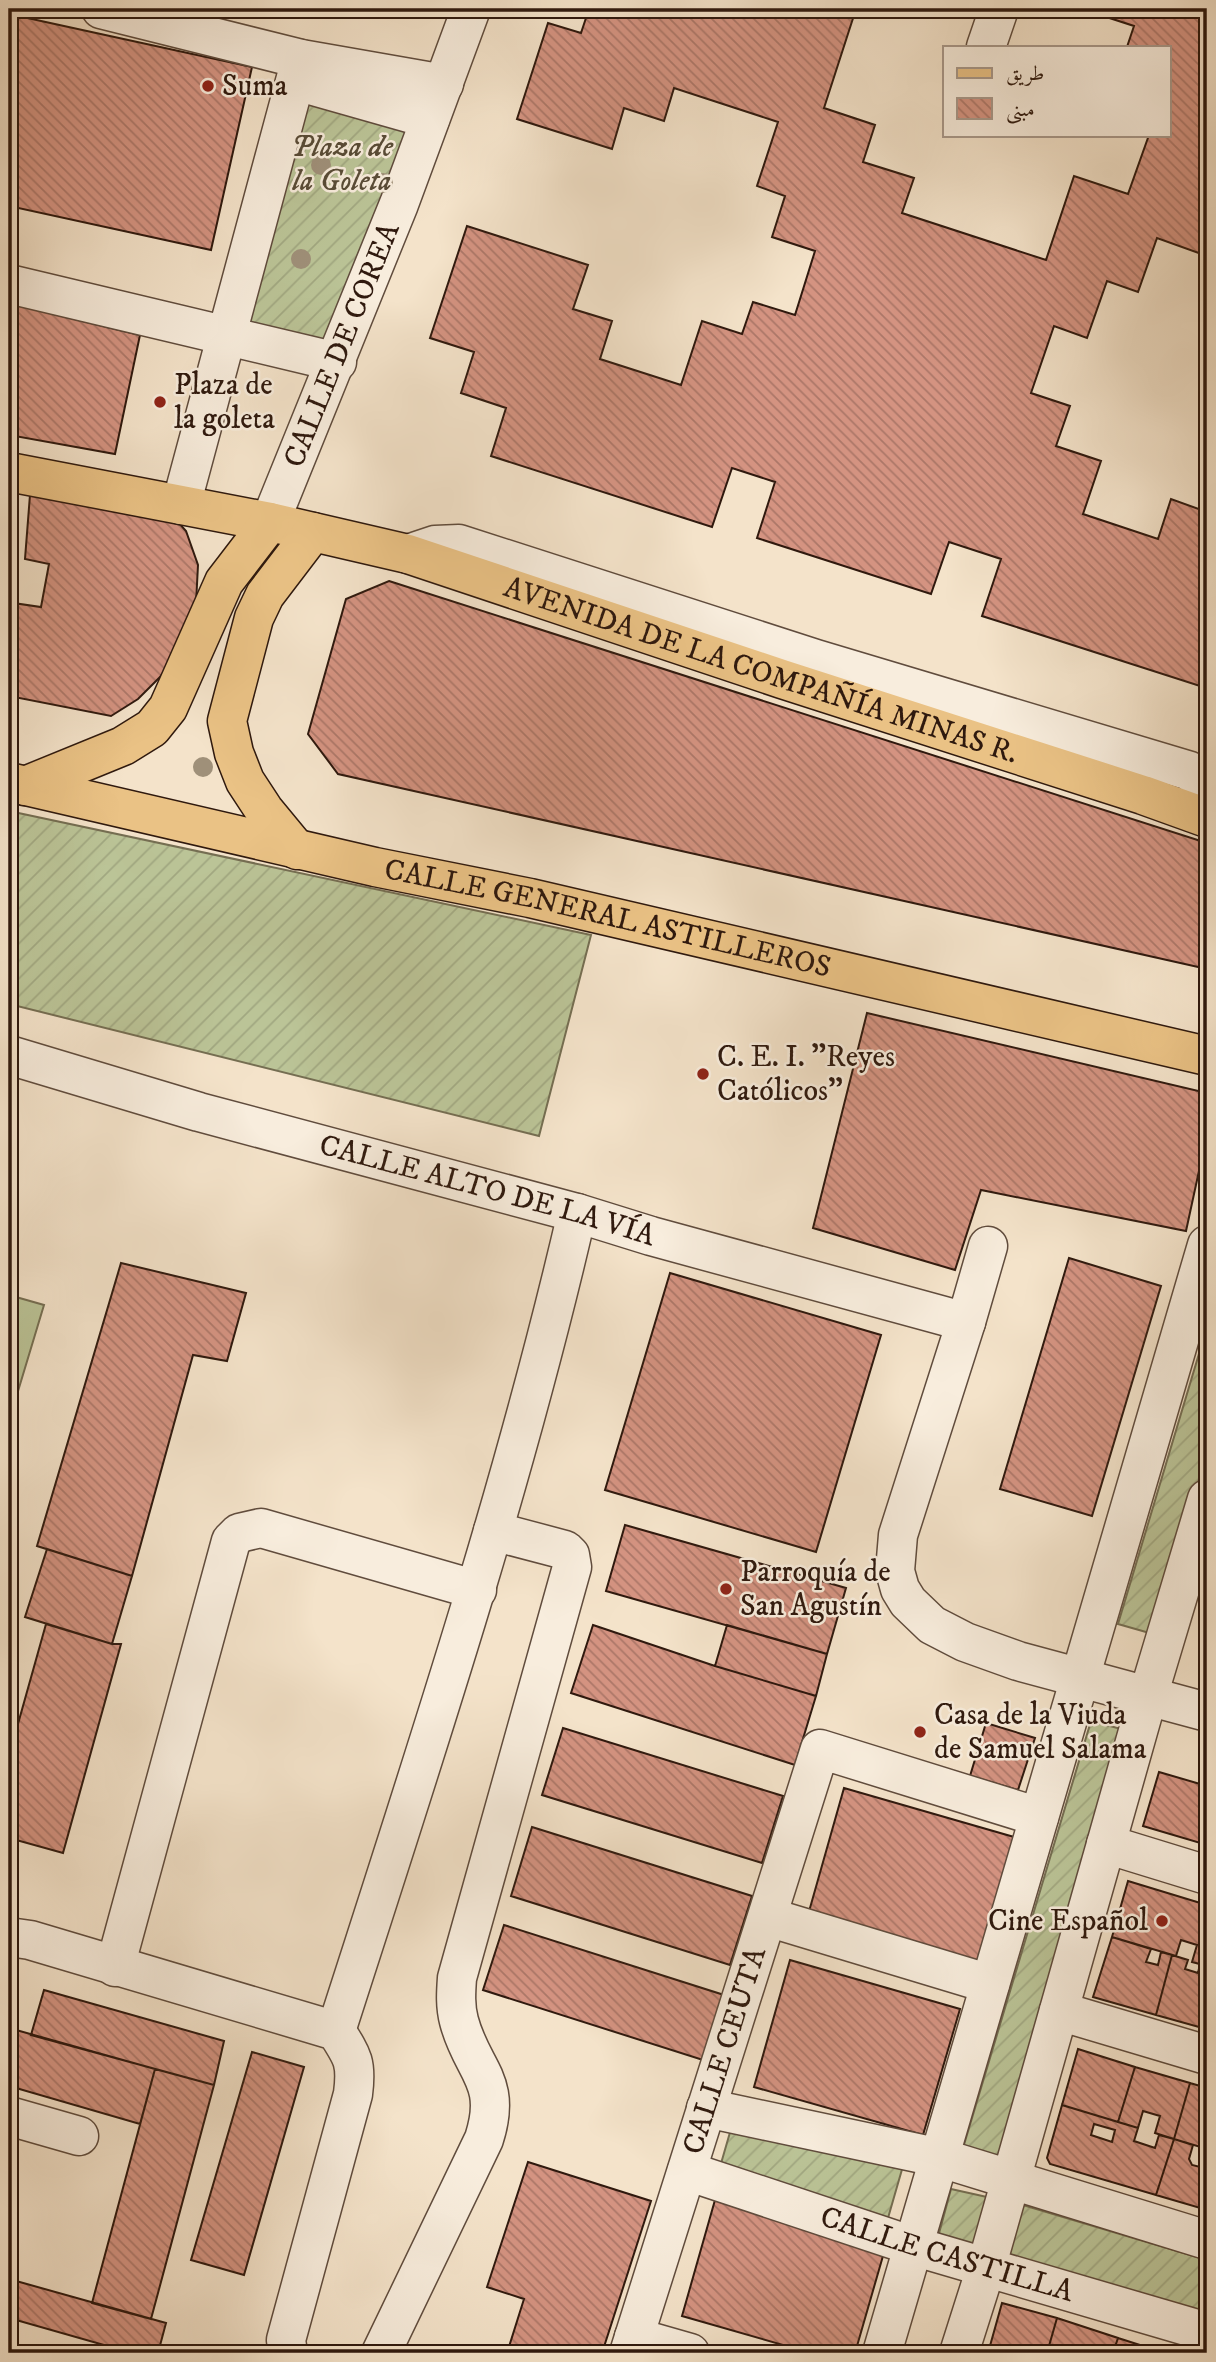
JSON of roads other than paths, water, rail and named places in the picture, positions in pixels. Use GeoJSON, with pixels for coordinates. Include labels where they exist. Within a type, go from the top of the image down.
{"type":"FeatureCollection","features":[{"type":"Feature","properties":{"kind":"main road","name":"AVENIDA DE LA COMPAÑÍA MINAS R."},"geometry":{"type":"LineString","coordinates":[[9,472],[270,522],[408,554],[1207,818]]}},
{"type":"Feature","properties":{"kind":"main road"},"geometry":{"type":"LineString","coordinates":[[17,784],[123,746],[152,728],[169,708],[224,582],[270,522]]}},
{"type":"Feature","properties":{"kind":"main road"},"geometry":{"type":"LineString","coordinates":[[297,850],[264,810],[245,781],[234,753],[227,721],[254,618],[265,595],[313,532]]}},
{"type":"Feature","properties":{"kind":"main road","name":"CALLE GENERAL ASTILLEROS"},"geometry":{"type":"LineString","coordinates":[[17,784],[297,850],[530,898],[1207,1056]]}},
{"type":"Feature","properties":{"kind":"street"},"geometry":{"type":"LineString","coordinates":[[101,9],[299,70],[430,119]]}},
{"type":"Feature","properties":{"kind":"street","name":"CALLE DE COREA"},"geometry":{"type":"LineString","coordinates":[[270,522],[337,362],[471,9]]}},
{"type":"Feature","properties":{"kind":"street"},"geometry":{"type":"LineString","coordinates":[[986,46],[999,9]]}},
{"type":"Feature","properties":{"kind":"street"},"geometry":{"type":"LineString","coordinates":[[299,70],[444,84]]}},
{"type":"Feature","properties":{"kind":"street"},"geometry":{"type":"LineString","coordinates":[[181,505],[299,70]]}},
{"type":"Feature","properties":{"kind":"street"},"geometry":{"type":"LineString","coordinates":[[9,284],[337,362]]}},
{"type":"Feature","properties":{"kind":"street"},"geometry":{"type":"LineString","coordinates":[[408,554],[435,545],[459,544],[816,659],[1189,771],[1207,789]]}},
{"type":"Feature","properties":{"kind":"street","name":"CALLE ALTO DE LA VÍA"},"geometry":{"type":"LineString","coordinates":[[9,1055],[200,1112],[577,1213],[651,1236],[966,1322]]}},
{"type":"Feature","properties":{"kind":"street"},"geometry":{"type":"LineString","coordinates":[[336,2031],[477,1590],[577,1213]]}},
{"type":"Feature","properties":{"kind":"street"},"geometry":{"type":"LineString","coordinates":[[882,2353],[1207,1245]]}},
{"type":"Feature","properties":{"kind":"street"},"geometry":{"type":"LineString","coordinates":[[988,1246],[898,1535],[895,1571],[900,1589],[908,1602],[932,1625],[964,1642],[1018,1661],[1207,1712]]}},
{"type":"Feature","properties":{"kind":"street"},"geometry":{"type":"LineString","coordinates":[[959,2353],[986,2268],[1148,1696],[1207,1499]]}},
{"type":"Feature","properties":{"kind":"street"},"geometry":{"type":"LineString","coordinates":[[115,1967],[231,1541],[239,1533],[261,1528],[477,1590]]}},
{"type":"Feature","properties":{"kind":"street"},"geometry":{"type":"LineString","coordinates":[[381,2353],[484,2139],[491,2118],[487,2082],[459,2022],[455,2002],[457,1978],[572,1567],[570,1555],[565,1550],[493,1531]]}},
{"type":"Feature","properties":{"kind":"street","name":"CALLE CEUTA"},"geometry":{"type":"LineString","coordinates":[[632,2345],[820,1749],[1040,1817]]}},
{"type":"Feature","properties":{"kind":"street"},"geometry":{"type":"LineString","coordinates":[[1106,1844],[1207,1875]]}},
{"type":"Feature","properties":{"kind":"street"},"geometry":{"type":"LineString","coordinates":[[768,1917],[990,1984]]}},
{"type":"Feature","properties":{"kind":"street"},"geometry":{"type":"LineString","coordinates":[[9,1937],[30,1940],[336,2031],[356,2070],[353,2094],[286,2340],[288,2353]]}},
{"type":"Feature","properties":{"kind":"street"},"geometry":{"type":"LineString","coordinates":[[1059,2011],[1207,2055]]}},
{"type":"Feature","properties":{"kind":"street"},"geometry":{"type":"LineString","coordinates":[[706,2108],[941,2158],[1207,2239]]}},
{"type":"Feature","properties":{"kind":"street"},"geometry":{"type":"LineString","coordinates":[[9,2116],[79,2136]]}},
{"type":"Feature","properties":{"kind":"street","name":"CALLE CASTILLA"},"geometry":{"type":"LineString","coordinates":[[687,2171],[913,2246],[1207,2332]]}},
{"type":"Feature","properties":{"kind":"street"},"geometry":{"type":"LineString","coordinates":[[632,2345],[690,2353]]}},
{"type":"Feature","properties":{"kind":"place","name":"Suma"},"geometry":{"type":"Point","coordinates":[208,86]}},
{"type":"Feature","properties":{"kind":"place","name":"Plaza de la goleta"},"geometry":{"type":"Point","coordinates":[160,402]}},
{"type":"Feature","properties":{"kind":"place","name":"C. E. I. \"Reyes Católicos\""},"geometry":{"type":"Point","coordinates":[703,1074]}},
{"type":"Feature","properties":{"kind":"place","name":"Parroquía de San Agustín"},"geometry":{"type":"Point","coordinates":[726,1589]}},
{"type":"Feature","properties":{"kind":"place","name":"Casa de la Viuda de Samuel Salama"},"geometry":{"type":"Point","coordinates":[920,1732]}},
{"type":"Feature","properties":{"kind":"place","name":"Cine Español"},"geometry":{"type":"Point","coordinates":[1162,1921]}},
{"type":"Feature","properties":{"kind":"park label","name":"Plaza de la Goleta"},"geometry":{"type":"Point","coordinates":[342,164]}}]}
